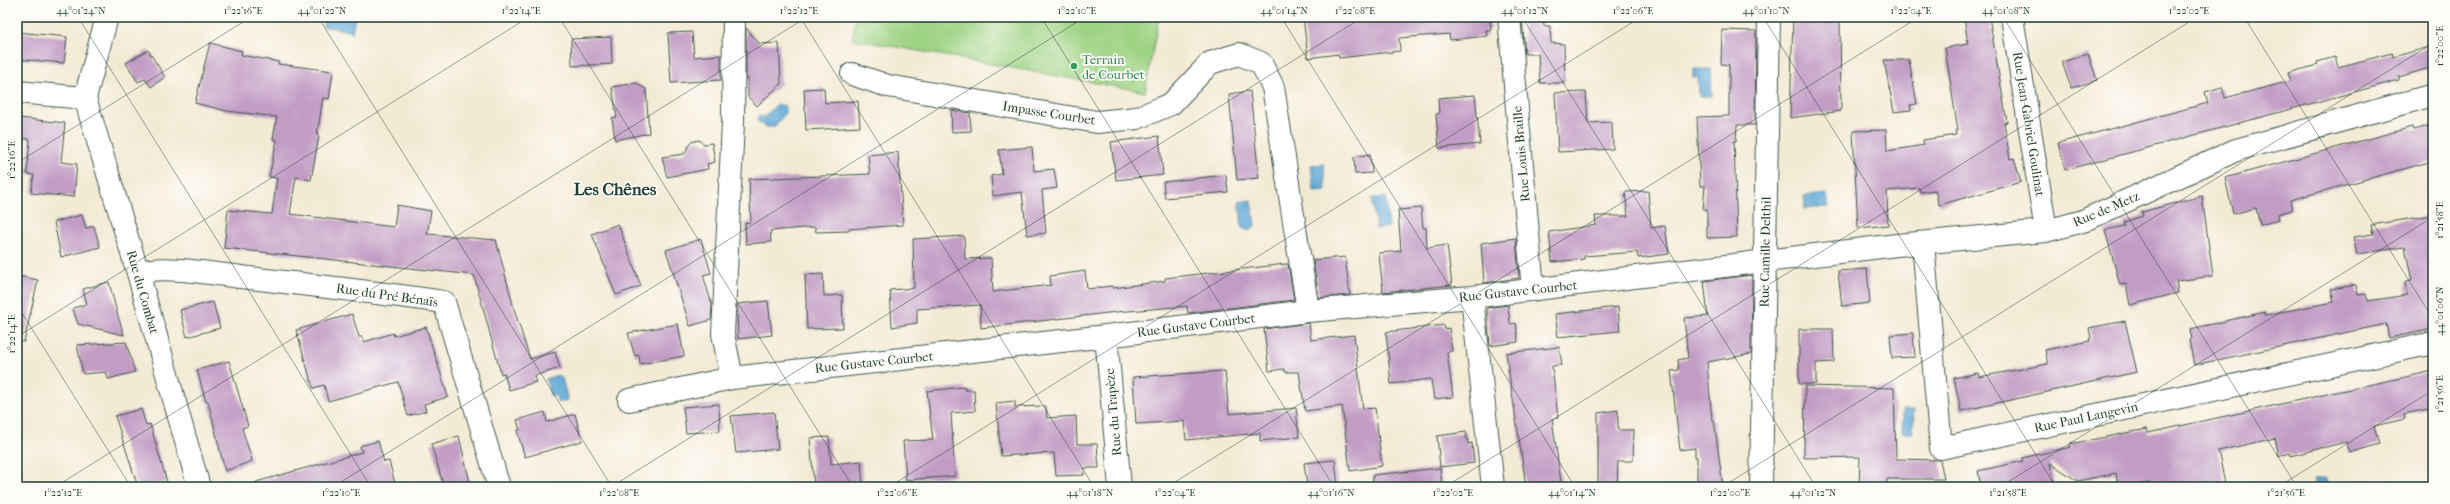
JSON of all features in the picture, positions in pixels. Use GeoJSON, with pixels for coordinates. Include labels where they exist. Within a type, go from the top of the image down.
{"type":"FeatureCollection","features":[{"type":"Feature","properties":{"kind":"street"},"geometry":{"type":"LineString","coordinates":[[17,92],[85,98],[107,17]]}},
{"type":"Feature","properties":{"kind":"street"},"geometry":{"type":"LineString","coordinates":[[732,378],[723,334],[733,123],[734,17]]}},
{"type":"Feature","properties":{"kind":"street","name":"Rue Louis Braille"},"geometry":{"type":"LineString","coordinates":[[1509,17],[1533,290]]}},
{"type":"Feature","properties":{"kind":"street","name":"Rue Camille Delthil"},"geometry":{"type":"LineString","coordinates":[[1761,487],[1768,17]]}},
{"type":"Feature","properties":{"kind":"street","name":"Rue Jean-Gabriel Goulinat"},"geometry":{"type":"LineString","coordinates":[[2012,17],[2046,231]]}},
{"type":"Feature","properties":{"kind":"street","name":"Impasse Courbet"},"geometry":{"type":"LineString","coordinates":[[852,74],[888,86],[1097,122],[1137,118],[1171,104],[1210,62],[1239,54],[1261,63],[1273,87],[1308,311]]}},
{"type":"Feature","properties":{"kind":"street","name":"Rue de Metz"},"geometry":{"type":"LineString","coordinates":[[1765,262],[1923,243],[2046,231],[2083,221],[2236,150],[2433,95]]}},
{"type":"Feature","properties":{"kind":"street","name":"Rue du Combat"},"geometry":{"type":"LineString","coordinates":[[85,98],[138,273],[199,487]]}},
{"type":"Feature","properties":{"kind":"street","name":"Rue Paul Langevin"},"geometry":{"type":"LineString","coordinates":[[1923,243],[1941,448],[2433,343]]}},
{"type":"Feature","properties":{"kind":"street","name":"Rue Gustave Courbet"},"geometry":{"type":"LineString","coordinates":[[629,400],[732,378],[1106,336],[1308,311],[1472,297],[1765,262]]}},
{"type":"Feature","properties":{"kind":"street","name":"Rue du Pré Bénaïs"},"geometry":{"type":"LineString","coordinates":[[138,273],[151,269],[219,274],[387,293],[444,302],[499,487]]}},
{"type":"Feature","properties":{"kind":"street"},"geometry":{"type":"LineString","coordinates":[[1472,297],[1493,487]]}},
{"type":"Feature","properties":{"kind":"street","name":"Rue du Trapèze"},"geometry":{"type":"LineString","coordinates":[[1106,336],[1120,487]]}},
{"type":"Feature","properties":{"kind":"green space","name":"Terrain de Courbet"},"geometry":{"type":"Polygon","coordinates":[[[856,17],[1159,17],[1145,92],[852,39],[856,17]]]}},
{"type":"Feature","properties":{"kind":"water"},"geometry":{"type":"Polygon","coordinates":[[[324,17],[355,18],[352,32],[323,26],[324,17]]]}},
{"type":"Feature","properties":{"kind":"water"},"geometry":{"type":"Polygon","coordinates":[[[1693,69],[1711,69],[1712,96],[1699,96],[1698,77],[1693,77],[1693,69]]]}},
{"type":"Feature","properties":{"kind":"water"},"geometry":{"type":"Polygon","coordinates":[[[777,104],[785,106],[785,114],[774,127],[765,127],[762,123],[758,122],[757,118],[760,116],[764,117],[777,104]]]}},
{"type":"Feature","properties":{"kind":"water"},"geometry":{"type":"Polygon","coordinates":[[[1324,164],[1326,190],[1314,191],[1311,165],[1324,164]]]}},
{"type":"Feature","properties":{"kind":"water"},"geometry":{"type":"Polygon","coordinates":[[[1827,194],[1829,207],[1805,209],[1804,196],[1827,194]]]}},
{"type":"Feature","properties":{"kind":"water"},"geometry":{"type":"Polygon","coordinates":[[[1386,197],[1389,227],[1376,229],[1372,198],[1386,197]]]}},
{"type":"Feature","properties":{"kind":"water"},"geometry":{"type":"Polygon","coordinates":[[[1252,200],[1255,226],[1249,231],[1242,228],[1239,202],[1252,200]]]}},
{"type":"Feature","properties":{"kind":"water"},"geometry":{"type":"Polygon","coordinates":[[[557,375],[562,378],[568,400],[558,403],[556,396],[550,395],[546,379],[557,375]]]}},
{"type":"Feature","properties":{"kind":"water"},"geometry":{"type":"Polygon","coordinates":[[[1902,410],[1914,410],[1913,433],[1902,433],[1902,410]]]}},
{"type":"Feature","properties":{"kind":"water"},"geometry":{"type":"Polygon","coordinates":[[[2327,478],[2329,487],[2316,487],[2314,480],[2327,478]]]}},
{"type":"Feature","properties":{"kind":"building"},"geometry":{"type":"Polygon","coordinates":[[[1303,17],[1490,17],[1491,30],[1486,30],[1487,36],[1450,40],[1449,34],[1399,38],[1400,51],[1339,58],[1338,54],[1308,58],[1303,17]]]}},
{"type":"Feature","properties":{"kind":"building"},"geometry":{"type":"Polygon","coordinates":[[[1522,17],[1543,17],[1544,26],[1550,26],[1551,43],[1564,44],[1565,83],[1540,83],[1538,54],[1525,54],[1522,17]]]}},
{"type":"Feature","properties":{"kind":"building"},"geometry":{"type":"Polygon","coordinates":[[[1793,17],[1840,17],[1841,111],[1790,118],[1793,17]]]}},
{"type":"Feature","properties":{"kind":"building"},"geometry":{"type":"Polygon","coordinates":[[[1964,17],[1989,17],[2007,122],[2004,123],[2010,159],[2014,158],[2021,182],[1939,205],[1935,190],[1920,192],[1919,188],[1887,191],[1888,225],[1858,228],[1853,131],[1886,130],[1887,151],[1924,145],[1923,140],[1956,135],[1955,131],[1958,131],[1945,48],[1968,44],[1964,17]]]}},
{"type":"Feature","properties":{"kind":"building"},"geometry":{"type":"Polygon","coordinates":[[[746,28],[760,44],[779,43],[781,84],[757,106],[748,97],[748,78],[746,78],[746,28]]]}},
{"type":"Feature","properties":{"kind":"building"},"geometry":{"type":"Polygon","coordinates":[[[1722,30],[1756,31],[1755,125],[1737,125],[1736,141],[1734,141],[1737,237],[1707,238],[1707,210],[1703,210],[1705,186],[1700,186],[1697,117],[1729,116],[1729,65],[1721,64],[1722,30]]]}},
{"type":"Feature","properties":{"kind":"building"},"geometry":{"type":"Polygon","coordinates":[[[17,32],[67,37],[64,63],[17,59],[17,32]]]}},
{"type":"Feature","properties":{"kind":"building"},"geometry":{"type":"Polygon","coordinates":[[[692,32],[694,57],[721,55],[721,80],[671,83],[668,33],[692,32]]]}},
{"type":"Feature","properties":{"kind":"building"},"geometry":{"type":"Polygon","coordinates":[[[611,37],[612,64],[572,66],[571,39],[611,37]]]}},
{"type":"Feature","properties":{"kind":"building"},"geometry":{"type":"Polygon","coordinates":[[[210,43],[242,51],[241,55],[279,62],[278,64],[333,71],[329,99],[323,98],[317,135],[319,136],[311,180],[296,177],[290,214],[394,227],[397,205],[431,211],[427,234],[496,240],[514,309],[530,359],[555,352],[560,368],[534,376],[536,382],[509,390],[504,373],[501,374],[474,275],[224,248],[228,210],[272,214],[277,178],[269,177],[277,140],[273,139],[277,117],[227,111],[195,103],[210,43]]]}},
{"type":"Feature","properties":{"kind":"building"},"geometry":{"type":"Polygon","coordinates":[[[2433,46],[2433,67],[2399,77],[2399,80],[2065,170],[2058,143],[2208,103],[2205,92],[2222,87],[2225,98],[2291,81],[2288,73],[2318,65],[2317,62],[2335,57],[2338,67],[2392,53],[2393,57],[2433,46]]]}},
{"type":"Feature","properties":{"kind":"building"},"geometry":{"type":"Polygon","coordinates":[[[148,50],[165,77],[151,87],[145,79],[138,82],[126,63],[148,50]]]}},
{"type":"Feature","properties":{"kind":"building"},"geometry":{"type":"Polygon","coordinates":[[[2088,54],[2097,80],[2071,88],[2062,62],[2088,54]]]}},
{"type":"Feature","properties":{"kind":"building"},"geometry":{"type":"Polygon","coordinates":[[[1884,60],[1909,60],[1917,104],[1910,105],[1911,110],[1894,112],[1884,60]]]}},
{"type":"Feature","properties":{"kind":"building"},"geometry":{"type":"Polygon","coordinates":[[[636,83],[646,89],[649,133],[615,140],[612,118],[617,117],[612,87],[636,83]]]}},
{"type":"Feature","properties":{"kind":"building"},"geometry":{"type":"Polygon","coordinates":[[[824,88],[825,103],[858,101],[860,127],[806,130],[804,89],[824,88]]]}},
{"type":"Feature","properties":{"kind":"building"},"geometry":{"type":"Polygon","coordinates":[[[1250,91],[1259,178],[1237,180],[1229,94],[1250,91]]]}},
{"type":"Feature","properties":{"kind":"building"},"geometry":{"type":"Polygon","coordinates":[[[1586,92],[1588,123],[1612,122],[1613,149],[1558,152],[1555,93],[1586,92]]]}},
{"type":"Feature","properties":{"kind":"building"},"geometry":{"type":"Polygon","coordinates":[[[1475,95],[1480,144],[1439,148],[1436,114],[1439,114],[1438,98],[1475,95]]]}},
{"type":"Feature","properties":{"kind":"building"},"geometry":{"type":"Polygon","coordinates":[[[951,110],[970,113],[971,131],[952,132],[951,110]]]}},
{"type":"Feature","properties":{"kind":"building"},"geometry":{"type":"Polygon","coordinates":[[[19,118],[65,123],[61,162],[77,164],[74,197],[31,193],[34,175],[27,174],[30,139],[17,138],[19,118]]]}},
{"type":"Feature","properties":{"kind":"building"},"geometry":{"type":"Polygon","coordinates":[[[2433,125],[2433,161],[2290,200],[2292,210],[2278,214],[2279,220],[2260,225],[2256,208],[2233,214],[2225,178],[2412,127],[2413,130],[2433,125]]]}},
{"type":"Feature","properties":{"kind":"building"},"geometry":{"type":"Polygon","coordinates":[[[1159,136],[1163,175],[1116,180],[1111,142],[1159,136]]]}},
{"type":"Feature","properties":{"kind":"building"},"geometry":{"type":"Polygon","coordinates":[[[699,140],[704,144],[712,143],[715,162],[707,164],[708,169],[667,177],[662,157],[684,154],[691,142],[699,140]]]}},
{"type":"Feature","properties":{"kind":"building"},"geometry":{"type":"Polygon","coordinates":[[[1032,147],[1034,171],[1054,169],[1057,188],[1042,190],[1046,233],[1027,235],[1022,192],[993,196],[991,176],[1002,174],[999,150],[1032,147]]]}},
{"type":"Feature","properties":{"kind":"building"},"geometry":{"type":"Polygon","coordinates":[[[898,152],[903,225],[848,229],[848,231],[816,232],[815,227],[770,231],[771,242],[746,244],[745,223],[751,222],[749,179],[870,174],[868,155],[898,152]]]}},
{"type":"Feature","properties":{"kind":"building"},"geometry":{"type":"Polygon","coordinates":[[[1370,154],[1372,173],[1355,174],[1354,157],[1370,154]]]}},
{"type":"Feature","properties":{"kind":"building"},"geometry":{"type":"Polygon","coordinates":[[[1226,175],[1228,192],[1165,198],[1163,182],[1226,175]]]}},
{"type":"Feature","properties":{"kind":"building"},"geometry":{"type":"Polygon","coordinates":[[[1648,191],[1651,228],[1665,226],[1669,254],[1638,258],[1637,252],[1584,256],[1584,259],[1552,262],[1549,232],[1596,225],[1595,216],[1628,216],[1625,192],[1648,191]]]}},
{"type":"Feature","properties":{"kind":"building"},"geometry":{"type":"Polygon","coordinates":[[[2202,196],[2213,276],[2176,281],[2178,293],[2130,305],[2126,284],[2120,285],[2105,230],[2125,226],[2124,222],[2143,216],[2142,212],[2202,196]]]}},
{"type":"Feature","properties":{"kind":"building"},"geometry":{"type":"Polygon","coordinates":[[[1421,208],[1423,228],[1426,228],[1427,248],[1447,245],[1452,285],[1383,292],[1379,253],[1401,251],[1398,210],[1421,208]]]}},
{"type":"Feature","properties":{"kind":"building"},"geometry":{"type":"Polygon","coordinates":[[[82,215],[86,228],[94,226],[100,247],[61,257],[54,222],[82,215]]]}},
{"type":"Feature","properties":{"kind":"building"},"geometry":{"type":"Polygon","coordinates":[[[2433,215],[2433,329],[2389,338],[2386,324],[2194,365],[2189,340],[2192,339],[2190,329],[2265,312],[2265,315],[2334,302],[2331,289],[2356,285],[2358,295],[2366,294],[2368,301],[2407,295],[2405,282],[2412,281],[2405,247],[2357,254],[2353,237],[2373,234],[2371,225],[2433,215]]]}},
{"type":"Feature","properties":{"kind":"building"},"geometry":{"type":"Polygon","coordinates":[[[618,224],[641,286],[616,295],[592,234],[618,224]]]}},
{"type":"Feature","properties":{"kind":"building"},"geometry":{"type":"Polygon","coordinates":[[[964,236],[965,259],[991,258],[993,292],[1051,285],[1050,276],[1085,271],[1087,289],[1112,286],[1113,288],[1165,281],[1165,278],[1288,264],[1294,300],[1188,313],[1187,306],[1116,312],[981,328],[980,305],[917,309],[917,323],[892,327],[890,290],[914,288],[913,239],[964,236]]]}},
{"type":"Feature","properties":{"kind":"building"},"geometry":{"type":"Polygon","coordinates":[[[1516,238],[1519,278],[1484,283],[1481,243],[1516,238]]]}},
{"type":"Feature","properties":{"kind":"building"},"geometry":{"type":"Polygon","coordinates":[[[701,239],[711,273],[703,275],[712,305],[711,320],[690,326],[666,250],[701,239]]]}},
{"type":"Feature","properties":{"kind":"building"},"geometry":{"type":"Polygon","coordinates":[[[1345,257],[1350,295],[1319,298],[1313,260],[1345,257]]]}},
{"type":"Feature","properties":{"kind":"building"},"geometry":{"type":"Polygon","coordinates":[[[1867,269],[1870,303],[1842,306],[1838,271],[1867,269]]]}},
{"type":"Feature","properties":{"kind":"building"},"geometry":{"type":"Polygon","coordinates":[[[823,274],[824,296],[842,295],[843,328],[807,329],[805,275],[823,274]]]}},
{"type":"Feature","properties":{"kind":"building"},"geometry":{"type":"Polygon","coordinates":[[[1752,275],[1751,354],[1707,362],[1712,420],[1714,420],[1723,487],[1697,487],[1697,457],[1695,457],[1695,448],[1680,450],[1671,371],[1679,370],[1678,360],[1688,358],[1684,318],[1708,316],[1704,281],[1752,275]]]}},
{"type":"Feature","properties":{"kind":"building"},"geometry":{"type":"Polygon","coordinates":[[[19,276],[38,280],[24,342],[17,341],[17,287],[19,276]]]}},
{"type":"Feature","properties":{"kind":"building"},"geometry":{"type":"Polygon","coordinates":[[[109,282],[124,335],[78,324],[73,308],[87,304],[83,289],[109,282]]]}},
{"type":"Feature","properties":{"kind":"building"},"geometry":{"type":"Polygon","coordinates":[[[768,301],[772,335],[738,339],[737,304],[768,301]]]}},
{"type":"Feature","properties":{"kind":"building"},"geometry":{"type":"Polygon","coordinates":[[[213,302],[220,328],[187,337],[180,310],[213,302]]]}},
{"type":"Feature","properties":{"kind":"building"},"geometry":{"type":"Polygon","coordinates":[[[1508,305],[1510,324],[1516,323],[1518,342],[1490,346],[1487,308],[1508,305]]]}},
{"type":"Feature","properties":{"kind":"building"},"geometry":{"type":"Polygon","coordinates":[[[1618,307],[1620,331],[1558,337],[1555,314],[1618,307]]]}},
{"type":"Feature","properties":{"kind":"building"},"geometry":{"type":"Polygon","coordinates":[[[352,314],[359,337],[362,337],[364,342],[393,333],[394,336],[426,327],[448,397],[424,404],[426,411],[408,416],[398,382],[328,401],[324,385],[313,388],[296,330],[352,314]]]}},
{"type":"Feature","properties":{"kind":"building"},"geometry":{"type":"Polygon","coordinates":[[[2125,321],[2137,372],[1961,411],[1954,378],[1978,373],[1979,377],[2048,364],[2045,350],[2090,341],[2089,339],[2091,338],[2089,328],[2125,321]]]}},
{"type":"Feature","properties":{"kind":"building"},"geometry":{"type":"Polygon","coordinates":[[[1309,323],[1311,340],[1354,335],[1363,409],[1375,408],[1382,466],[1350,471],[1342,406],[1305,411],[1299,372],[1285,372],[1284,369],[1269,371],[1264,329],[1309,323]]]}},
{"type":"Feature","properties":{"kind":"building"},"geometry":{"type":"Polygon","coordinates":[[[678,324],[684,356],[640,364],[639,355],[635,356],[628,333],[678,324]]]}},
{"type":"Feature","properties":{"kind":"building"},"geometry":{"type":"Polygon","coordinates":[[[1444,325],[1445,329],[1449,328],[1452,351],[1447,352],[1453,397],[1434,399],[1431,379],[1391,384],[1386,332],[1444,325]]]}},
{"type":"Feature","properties":{"kind":"building"},"geometry":{"type":"Polygon","coordinates":[[[1799,329],[1833,329],[1834,362],[1816,363],[1816,384],[1799,384],[1799,329]]]}},
{"type":"Feature","properties":{"kind":"building"},"geometry":{"type":"Polygon","coordinates":[[[1913,333],[1915,357],[1892,358],[1890,335],[1913,333]]]}},
{"type":"Feature","properties":{"kind":"building"},"geometry":{"type":"Polygon","coordinates":[[[126,342],[135,372],[108,379],[106,372],[83,374],[77,345],[126,342]]]}},
{"type":"Feature","properties":{"kind":"building"},"geometry":{"type":"Polygon","coordinates":[[[1559,347],[1562,365],[1552,366],[1558,418],[1552,419],[1561,482],[1526,486],[1506,353],[1559,347]]]}},
{"type":"Feature","properties":{"kind":"building"},"geometry":{"type":"Polygon","coordinates":[[[229,361],[248,426],[242,428],[252,461],[225,471],[208,401],[206,402],[197,370],[229,361]]]}},
{"type":"Feature","properties":{"kind":"building"},"geometry":{"type":"Polygon","coordinates":[[[1225,371],[1229,414],[1296,408],[1299,437],[1260,441],[1260,433],[1186,440],[1184,421],[1136,424],[1133,377],[1225,371]]]}},
{"type":"Feature","properties":{"kind":"building"},"geometry":{"type":"Polygon","coordinates":[[[2433,371],[2433,408],[2404,414],[2405,419],[2374,426],[2379,444],[2350,453],[2346,442],[2290,456],[2289,453],[2279,456],[2275,438],[2218,451],[2226,487],[2150,487],[2150,483],[2118,487],[2116,473],[2078,481],[2050,463],[2055,487],[1981,487],[1978,471],[2023,461],[2022,458],[2071,447],[2070,444],[2147,429],[2148,433],[2433,371]]]}},
{"type":"Feature","properties":{"kind":"building"},"geometry":{"type":"Polygon","coordinates":[[[1805,386],[1894,388],[1896,459],[1940,460],[1944,479],[1887,479],[1887,487],[1859,487],[1860,457],[1804,458],[1805,386]]]}},
{"type":"Feature","properties":{"kind":"building"},"geometry":{"type":"Polygon","coordinates":[[[964,387],[965,390],[974,390],[975,411],[951,413],[955,476],[906,480],[903,441],[933,440],[927,391],[964,387]]]}},
{"type":"Feature","properties":{"kind":"building"},"geometry":{"type":"Polygon","coordinates":[[[1015,401],[1015,407],[1046,406],[1047,418],[1076,416],[1077,444],[1097,444],[1099,468],[1084,468],[1084,475],[1056,476],[1054,453],[1001,456],[996,403],[1015,401]]]}},
{"type":"Feature","properties":{"kind":"building"},"geometry":{"type":"Polygon","coordinates":[[[719,404],[720,431],[686,433],[683,407],[719,404]]]}},
{"type":"Feature","properties":{"kind":"building"},"geometry":{"type":"Polygon","coordinates":[[[141,409],[146,425],[150,424],[167,482],[150,487],[138,487],[115,416],[141,409]]]}},
{"type":"Feature","properties":{"kind":"building"},"geometry":{"type":"Polygon","coordinates":[[[1618,410],[1618,430],[1634,430],[1633,461],[1618,461],[1617,487],[1598,487],[1598,413],[1618,410]]]}},
{"type":"Feature","properties":{"kind":"building"},"geometry":{"type":"Polygon","coordinates":[[[545,412],[547,422],[575,414],[582,441],[525,457],[517,431],[520,430],[517,420],[545,412]]]}},
{"type":"Feature","properties":{"kind":"building"},"geometry":{"type":"Polygon","coordinates":[[[774,412],[778,449],[736,453],[731,416],[774,412]]]}},
{"type":"Feature","properties":{"kind":"building"},"geometry":{"type":"Polygon","coordinates":[[[1466,432],[1468,444],[1472,443],[1474,463],[1440,467],[1437,436],[1466,432]]]}},
{"type":"Feature","properties":{"kind":"building"},"geometry":{"type":"Polygon","coordinates":[[[459,436],[471,487],[444,487],[431,444],[459,436]]]}},
{"type":"Feature","properties":{"kind":"building"},"geometry":{"type":"Polygon","coordinates":[[[829,437],[831,464],[861,461],[863,487],[814,487],[810,438],[829,437]]]}},
{"type":"Feature","properties":{"kind":"building"},"geometry":{"type":"Polygon","coordinates":[[[378,441],[384,462],[389,461],[396,487],[257,487],[256,482],[362,452],[360,446],[378,441]]]}},
{"type":"Feature","properties":{"kind":"building"},"geometry":{"type":"Polygon","coordinates":[[[1335,460],[1338,487],[1307,487],[1304,463],[1335,460]]]}},
{"type":"Feature","properties":{"kind":"building"},"geometry":{"type":"Polygon","coordinates":[[[1440,468],[1442,485],[1373,487],[1373,475],[1440,468]]]}},
{"type":"Feature","properties":{"kind":"place","name":"Terrain de Courbet"},"geometry":{"type":"Point","coordinates":[1074,66]}},
{"type":"Feature","properties":{"kind":"district","name":"Les Chênes"},"geometry":{"type":"Point","coordinates":[615,189]}}]}
